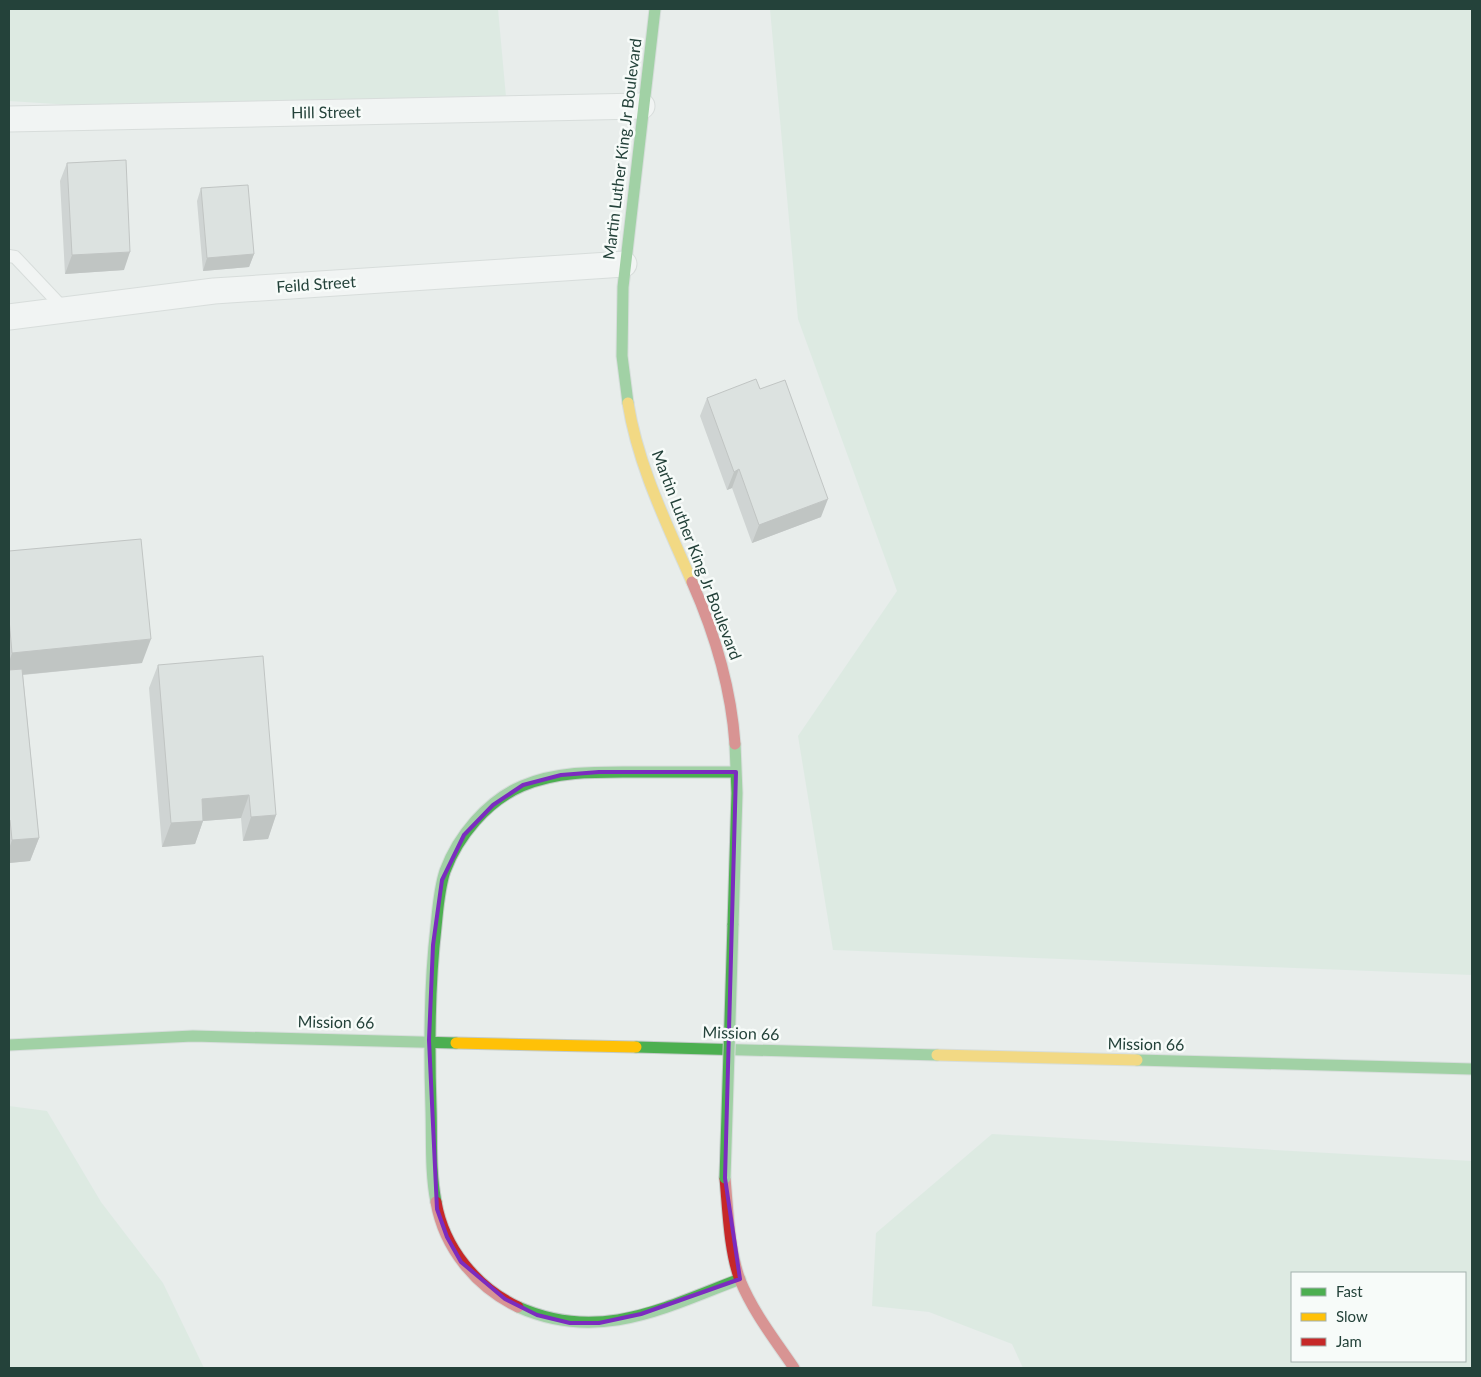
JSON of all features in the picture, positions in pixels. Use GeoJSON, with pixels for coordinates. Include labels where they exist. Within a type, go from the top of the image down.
{"type":"FeatureCollection","features":[{"type":"Feature","properties":{"kind":"street","name":"Martin Luther King Jr Boulevard"},"geometry":{"type":"LineString","coordinates":[[655,9],[624,264],[621,331],[624,379],[631,423],[655,497],[722,663],[736,747],[726,1178],[730,1229],[740,1279],[756,1312],[794,1368]]}},
{"type":"Feature","properties":{"kind":"street","name":"Hill Street"},"geometry":{"type":"LineString","coordinates":[[9,119],[642,106]]}},
{"type":"Feature","properties":{"kind":"street","name":"Feild Street"},"geometry":{"type":"LineString","coordinates":[[9,317],[214,291],[624,264]]}},
{"type":"Feature","properties":{"kind":"street"},"geometry":{"type":"LineString","coordinates":[[736,772],[599,772],[560,775],[523,785],[493,805],[464,835],[442,880],[433,945],[429,1040],[433,1176],[437,1209],[446,1237],[461,1262],[482,1283],[505,1299],[537,1315],[570,1323],[599,1323],[641,1314],[740,1279]]}},
{"type":"Feature","properties":{"kind":"street","name":"Mission 66"},"geometry":{"type":"LineString","coordinates":[[9,1045],[193,1036],[429,1040],[1472,1069]]}},
{"type":"Feature","properties":{"kind":"lane"},"geometry":{"type":"LineString","coordinates":[[9,256],[14,257],[67,311]]}},
{"type":"Feature","properties":{"kind":"highlighted area"},"geometry":{"type":"Polygon","coordinates":[[[599,772],[736,772],[725,1178],[740,1279],[641,1314],[599,1323],[570,1323],[537,1315],[505,1299],[461,1262],[447,1237],[437,1209],[429,1040],[433,945],[442,880],[464,835],[493,805],[523,785],[561,775],[599,772]]]}},
{"type":"Feature","properties":{"kind":"green space"},"geometry":{"type":"Polygon","coordinates":[[[9,9],[498,9],[506,97],[87,106],[9,101],[9,9]]]}},
{"type":"Feature","properties":{"kind":"green space"},"geometry":{"type":"Polygon","coordinates":[[[770,9],[1472,9],[1472,975],[833,950],[798,736],[897,591],[798,319],[770,9]]]}},
{"type":"Feature","properties":{"kind":"green space"},"geometry":{"type":"Polygon","coordinates":[[[9,1106],[47,1111],[101,1202],[163,1283],[204,1368],[9,1368],[9,1106]]]}},
{"type":"Feature","properties":{"kind":"green space"},"geometry":{"type":"Polygon","coordinates":[[[992,1134],[1472,1161],[1472,1368],[1023,1368],[1012,1344],[929,1312],[872,1306],[876,1233],[992,1134]]]}},
{"type":"Feature","properties":{"kind":"building"},"geometry":{"type":"Polygon","coordinates":[[[126,160],[130,252],[72,255],[67,163],[126,160]]]}},
{"type":"Feature","properties":{"kind":"building"},"geometry":{"type":"Polygon","coordinates":[[[248,185],[254,254],[207,258],[201,188],[248,185]]]}},
{"type":"Feature","properties":{"kind":"building"},"geometry":{"type":"Polygon","coordinates":[[[756,379],[760,389],[785,380],[828,499],[759,525],[739,469],[734,472],[707,398],[756,379]]]}},
{"type":"Feature","properties":{"kind":"building"},"geometry":{"type":"Polygon","coordinates":[[[141,539],[151,639],[12,653],[9,619],[9,551],[141,539]]]}},
{"type":"Feature","properties":{"kind":"building"},"geometry":{"type":"Polygon","coordinates":[[[263,656],[276,815],[251,817],[249,795],[202,799],[203,821],[171,823],[158,665],[263,656]]]}},
{"type":"Feature","properties":{"kind":"building"},"geometry":{"type":"Polygon","coordinates":[[[22,669],[39,838],[12,840],[9,820],[9,670],[22,669]]]}},
{"type":"Feature","properties":{"kind":"traffic: fast"},"geometry":{"type":"LineString","coordinates":[[628,403],[622,356],[623,287],[655,9]]}},
{"type":"Feature","properties":{"kind":"traffic: fast"},"geometry":{"type":"LineString","coordinates":[[733,925],[737,793],[735,744]]}},
{"type":"Feature","properties":{"kind":"traffic: fast"},"geometry":{"type":"LineString","coordinates":[[436,1202],[432,1167],[430,1063],[430,1018],[434,950],[443,878],[451,858],[466,833],[486,810],[509,793],[522,786],[551,777],[596,772],[736,772]]}},
{"type":"Feature","properties":{"kind":"traffic: fast"},"geometry":{"type":"LineString","coordinates":[[725,1178],[733,925]]}},
{"type":"Feature","properties":{"kind":"traffic: fast"},"geometry":{"type":"LineString","coordinates":[[9,1045],[193,1036],[456,1043]]}},
{"type":"Feature","properties":{"kind":"traffic: fast"},"geometry":{"type":"LineString","coordinates":[[636,1047],[937,1055]]}},
{"type":"Feature","properties":{"kind":"traffic: fast"},"geometry":{"type":"LineString","coordinates":[[1137,1060],[1472,1069]]}},
{"type":"Feature","properties":{"kind":"traffic: fast"},"geometry":{"type":"LineString","coordinates":[[518,1307],[548,1317],[576,1322],[604,1322],[658,1310],[740,1279]]}},
{"type":"Feature","properties":{"kind":"traffic: slow"},"geometry":{"type":"LineString","coordinates":[[628,403],[646,472],[692,582]]}},
{"type":"Feature","properties":{"kind":"traffic: slow"},"geometry":{"type":"LineString","coordinates":[[456,1043],[636,1047]]}},
{"type":"Feature","properties":{"kind":"traffic: slow"},"geometry":{"type":"LineString","coordinates":[[937,1055],[1137,1060]]}},
{"type":"Feature","properties":{"kind":"traffic: jam"},"geometry":{"type":"LineString","coordinates":[[692,582],[708,621],[721,661],[730,702],[735,744]]}},
{"type":"Feature","properties":{"kind":"traffic: jam"},"geometry":{"type":"LineString","coordinates":[[725,1178],[731,1243],[740,1280],[758,1315],[794,1368]]}},
{"type":"Feature","properties":{"kind":"traffic: jam"},"geometry":{"type":"LineString","coordinates":[[436,1202],[446,1235],[464,1264],[489,1289],[518,1307]]}}]}
